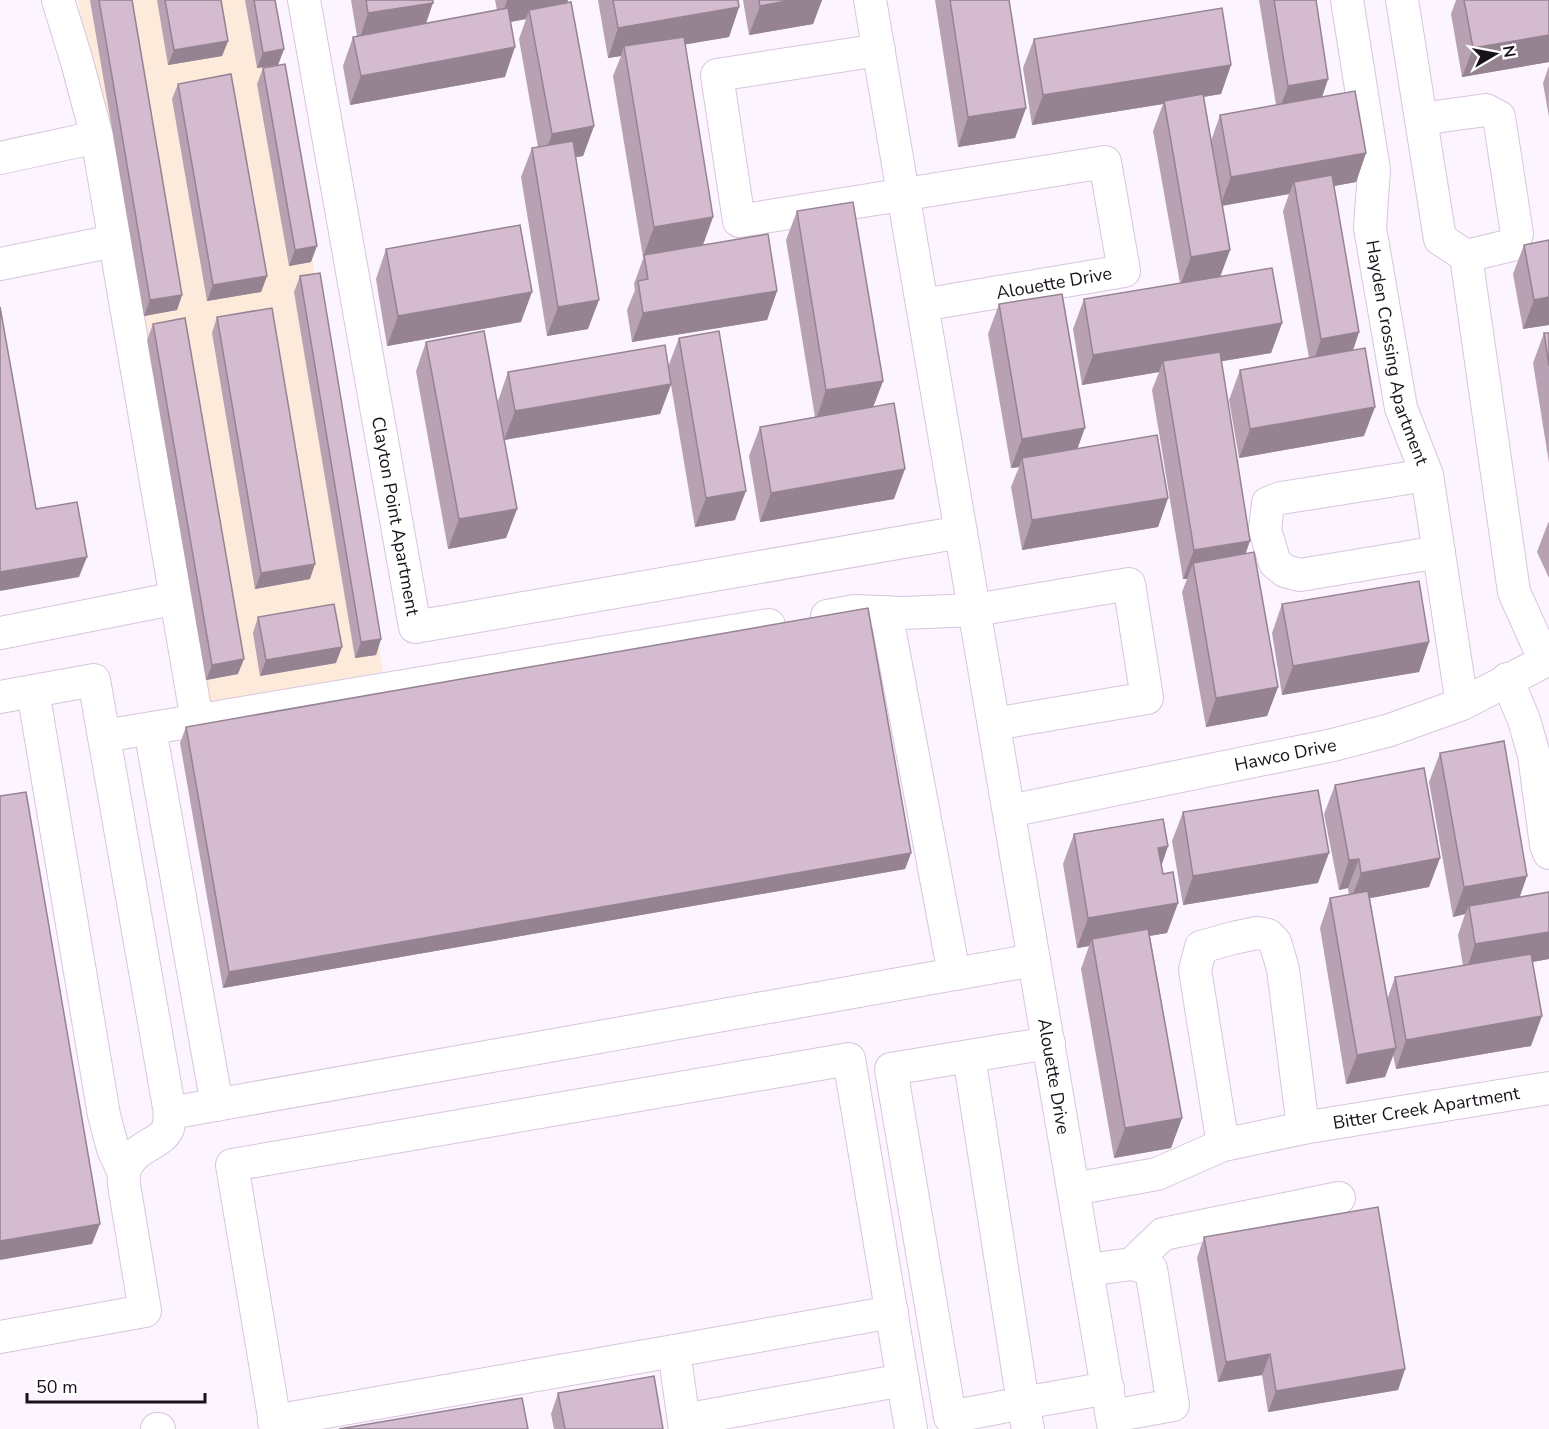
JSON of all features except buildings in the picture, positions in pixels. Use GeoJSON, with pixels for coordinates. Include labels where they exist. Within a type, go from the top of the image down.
{"type":"FeatureCollection","features":[{"type":"Feature","properties":{"kind":"street"},"geometry":{"type":"LineString","coordinates":[[58,0],[97,138],[197,721]]}},
{"type":"Feature","properties":{"kind":"street","name":"Clayton Point Apartment"},"geometry":{"type":"LineString","coordinates":[[304,0],[416,627],[961,532]]}},
{"type":"Feature","properties":{"kind":"street","name":"Alouette Drive"},"geometry":{"type":"LineString","coordinates":[[870,0],[1111,1411]]}},
{"type":"Feature","properties":{"kind":"street","name":"Hayden Crossing Apartment"},"geometry":{"type":"LineString","coordinates":[[1347,0],[1374,170],[1370,228],[1401,408],[1427,475],[1462,704]]}},
{"type":"Feature","properties":{"kind":"street"},"geometry":{"type":"LineString","coordinates":[[1402,0],[1440,239],[1466,256],[1512,246],[1517,234],[1499,117],[1486,110],[1421,119]]}},
{"type":"Feature","properties":{"kind":"street"},"geometry":{"type":"LineString","coordinates":[[879,50],[717,75],[740,221],[904,196]]}},
{"type":"Feature","properties":{"kind":"street"},"geometry":{"type":"LineString","coordinates":[[0,158],[97,138]]}},
{"type":"Feature","properties":{"kind":"street","name":"Alouette Drive"},"geometry":{"type":"LineString","coordinates":[[904,196],[1105,162],[1124,271],[922,305]]}},
{"type":"Feature","properties":{"kind":"street"},"geometry":{"type":"LineString","coordinates":[[0,264],[114,241]]}},
{"type":"Feature","properties":{"kind":"street"},"geometry":{"type":"LineString","coordinates":[[1466,256],[1514,592],[1547,660]]}},
{"type":"Feature","properties":{"kind":"street"},"geometry":{"type":"LineString","coordinates":[[1427,475],[1281,498],[1268,503],[1266,537],[1275,563],[1286,571],[1300,575],[1439,552]]}},
{"type":"Feature","properties":{"kind":"street"},"geometry":{"type":"LineString","coordinates":[[104,736],[855,611],[975,610],[1129,585],[1148,698],[994,724]]}},
{"type":"Feature","properties":{"kind":"street"},"geometry":{"type":"LineString","coordinates":[[0,633],[177,598]]}},
{"type":"Feature","properties":{"kind":"street"},"geometry":{"type":"LineString","coordinates":[[886,612],[954,974]]}},
{"type":"Feature","properties":{"kind":"street","name":"Hawco Drive"},"geometry":{"type":"LineString","coordinates":[[1009,811],[1334,745],[1390,730],[1462,704],[1547,660]]}},
{"type":"Feature","properties":{"kind":"street"},"geometry":{"type":"LineString","coordinates":[[1507,679],[1524,720],[1534,755],[1549,853]]}},
{"type":"Feature","properties":{"kind":"street"},"geometry":{"type":"LineString","coordinates":[[0,697],[94,680],[170,1113],[168,1129],[158,1140],[141,1148],[124,1173]]}},
{"type":"Feature","properties":{"kind":"street"},"geometry":{"type":"LineString","coordinates":[[0,1337],[145,1311],[124,1173],[113,1149],[104,1115],[33,691]]}},
{"type":"Feature","properties":{"kind":"street"},"geometry":{"type":"LineString","coordinates":[[150,729],[218,1105]]}},
{"type":"Feature","properties":{"kind":"street"},"geometry":{"type":"LineString","coordinates":[[1223,1145],[1195,970],[1201,947],[1233,938],[1257,933],[1268,935],[1275,942],[1283,969],[1303,1128]]}},
{"type":"Feature","properties":{"kind":"street"},"geometry":{"type":"LineString","coordinates":[[170,1113],[1034,960]]}},
{"type":"Feature","properties":{"kind":"street"},"geometry":{"type":"LineString","coordinates":[[1048,1043],[891,1069],[950,1417],[1026,1416],[1173,1405],[1151,1269],[1132,1264],[1087,1270]]}},
{"type":"Feature","properties":{"kind":"street"},"geometry":{"type":"LineString","coordinates":[[969,1056],[1026,1416]]}},
{"type":"Feature","properties":{"kind":"street"},"geometry":{"type":"LineString","coordinates":[[892,1312],[275,1425],[232,1165],[849,1059],[892,1312],[911,1429]]}},
{"type":"Feature","properties":{"kind":"street","name":"Bitter Creek Apartment"},"geometry":{"type":"LineString","coordinates":[[1073,1189],[1157,1174],[1223,1145],[1303,1128],[1549,1088]]}},
{"type":"Feature","properties":{"kind":"street"},"geometry":{"type":"LineString","coordinates":[[1132,1264],[1163,1234],[1338,1198]]}},
{"type":"Feature","properties":{"kind":"street"},"geometry":{"type":"LineString","coordinates":[[674,1351],[685,1424],[903,1380]]}},
{"type":"Feature","properties":{"kind":"shaded area"},"geometry":{"type":"Polygon","coordinates":[[[78,0],[268,0],[383,672],[201,704],[78,0]]]}}]}
